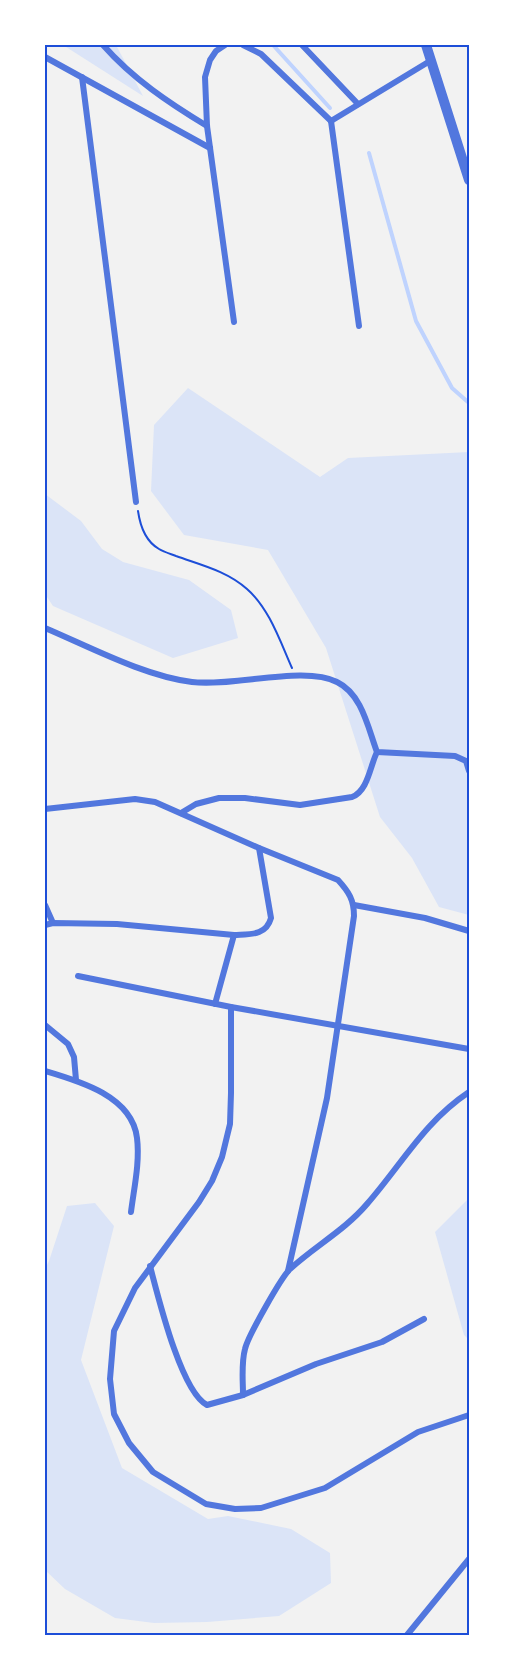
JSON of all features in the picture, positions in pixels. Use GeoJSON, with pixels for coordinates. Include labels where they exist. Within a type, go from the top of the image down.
{"type":"FeatureCollection","features":[{"type":"Feature","properties":{"kind":"street"},"geometry":{"type":"LineString","coordinates":[[103,45],[159,96],[207,126]]}},
{"type":"Feature","properties":{"kind":"street"},"geometry":{"type":"LineString","coordinates":[[225,45],[216,51],[207,66],[205,77],[207,126],[234,322]]}},
{"type":"Feature","properties":{"kind":"street"},"geometry":{"type":"LineString","coordinates":[[243,45],[261,54],[331,121],[359,326]]}},
{"type":"Feature","properties":{"kind":"street"},"geometry":{"type":"LineString","coordinates":[[302,45],[358,104]]}},
{"type":"Feature","properties":{"kind":"street"},"geometry":{"type":"LineString","coordinates":[[426,45],[469,180]]}},
{"type":"Feature","properties":{"kind":"street"},"geometry":{"type":"LineString","coordinates":[[45,57],[210,148]]}},
{"type":"Feature","properties":{"kind":"street"},"geometry":{"type":"LineString","coordinates":[[331,121],[430,61]]}},
{"type":"Feature","properties":{"kind":"street"},"geometry":{"type":"LineString","coordinates":[[82,77],[136,502]]}},
{"type":"Feature","properties":{"kind":"street"},"geometry":{"type":"LineString","coordinates":[[45,628],[163,676],[193,682],[227,683],[296,676],[324,676],[340,683],[352,693],[359,703],[377,752],[361,792],[352,797],[300,805],[245,798],[219,798],[196,804],[181,813]]}},
{"type":"Feature","properties":{"kind":"street"},"geometry":{"type":"LineString","coordinates":[[377,752],[455,756],[466,761],[469,771]]}},
{"type":"Feature","properties":{"kind":"street"},"geometry":{"type":"LineString","coordinates":[[45,809],[135,799],[155,802],[338,880],[347,890],[354,905],[327,1098],[288,1271],[245,1348],[243,1395]]}},
{"type":"Feature","properties":{"kind":"street"},"geometry":{"type":"LineString","coordinates":[[45,925],[53,923],[117,924],[234,935],[257,934],[269,925],[271,918],[260,848]]}},
{"type":"Feature","properties":{"kind":"street"},"geometry":{"type":"LineString","coordinates":[[45,905],[53,923]]}},
{"type":"Feature","properties":{"kind":"street"},"geometry":{"type":"LineString","coordinates":[[354,905],[425,918],[469,931]]}},
{"type":"Feature","properties":{"kind":"street"},"geometry":{"type":"LineString","coordinates":[[215,1004],[234,935]]}},
{"type":"Feature","properties":{"kind":"street"},"geometry":{"type":"LineString","coordinates":[[78,976],[231,1007],[469,1048]]}},
{"type":"Feature","properties":{"kind":"street"},"geometry":{"type":"LineString","coordinates":[[231,1007],[230,1114],[222,1157],[213,1181],[135,1288],[114,1331],[110,1378],[114,1414],[129,1443],[153,1472],[206,1504],[235,1509],[261,1508],[325,1488],[418,1432],[469,1415]]}},
{"type":"Feature","properties":{"kind":"street"},"geometry":{"type":"LineString","coordinates":[[45,1024],[68,1044],[74,1057],[76,1080]]}},
{"type":"Feature","properties":{"kind":"street"},"geometry":{"type":"LineString","coordinates":[[45,1071],[76,1080],[120,1105],[131,1119],[137,1136],[137,1170],[131,1212]]}},
{"type":"Feature","properties":{"kind":"street"},"geometry":{"type":"LineString","coordinates":[[288,1271],[348,1223],[367,1204],[428,1125],[450,1104],[469,1092]]}},
{"type":"Feature","properties":{"kind":"street"},"geometry":{"type":"LineString","coordinates":[[150,1266],[187,1381],[200,1401],[211,1405],[382,1342],[424,1319]]}},
{"type":"Feature","properties":{"kind":"street"},"geometry":{"type":"LineString","coordinates":[[407,1635],[469,1559]]}},
{"type":"Feature","properties":{"kind":"path"},"geometry":{"type":"LineString","coordinates":[[136,502],[140,525],[149,540],[159,549],[230,576],[248,590],[260,604],[278,635],[296,676]]}},
{"type":"Feature","properties":{"kind":"shaded area"},"geometry":{"type":"Polygon","coordinates":[[[63,45],[116,45],[143,96],[63,45]]]}},
{"type":"Feature","properties":{"kind":"shaded area"},"geometry":{"type":"Polygon","coordinates":[[[188,388],[320,477],[348,458],[469,452],[469,915],[439,907],[412,858],[380,817],[326,648],[268,550],[184,535],[151,491],[154,425],[188,388]]]}},
{"type":"Feature","properties":{"kind":"shaded area"},"geometry":{"type":"Polygon","coordinates":[[[45,494],[81,521],[102,549],[123,562],[189,580],[231,610],[238,638],[173,658],[53,606],[45,594],[45,494]]]}},
{"type":"Feature","properties":{"kind":"shaded area"},"geometry":{"type":"Polygon","coordinates":[[[469,1198],[469,1340],[464,1335],[435,1232],[469,1198]]]}},
{"type":"Feature","properties":{"kind":"shaded area"},"geometry":{"type":"Polygon","coordinates":[[[95,1203],[114,1226],[81,1360],[122,1468],[208,1519],[228,1516],[291,1529],[330,1553],[331,1583],[279,1616],[207,1622],[154,1623],[115,1618],[65,1589],[45,1570],[45,1269],[67,1206],[95,1203]]]}},
{"type":"Feature","properties":{"kind":"waterway"},"geometry":{"type":"LineString","coordinates":[[273,45],[330,108]]}},
{"type":"Feature","properties":{"kind":"waterway"},"geometry":{"type":"LineString","coordinates":[[369,153],[416,321],[452,388],[469,403]]}}]}
